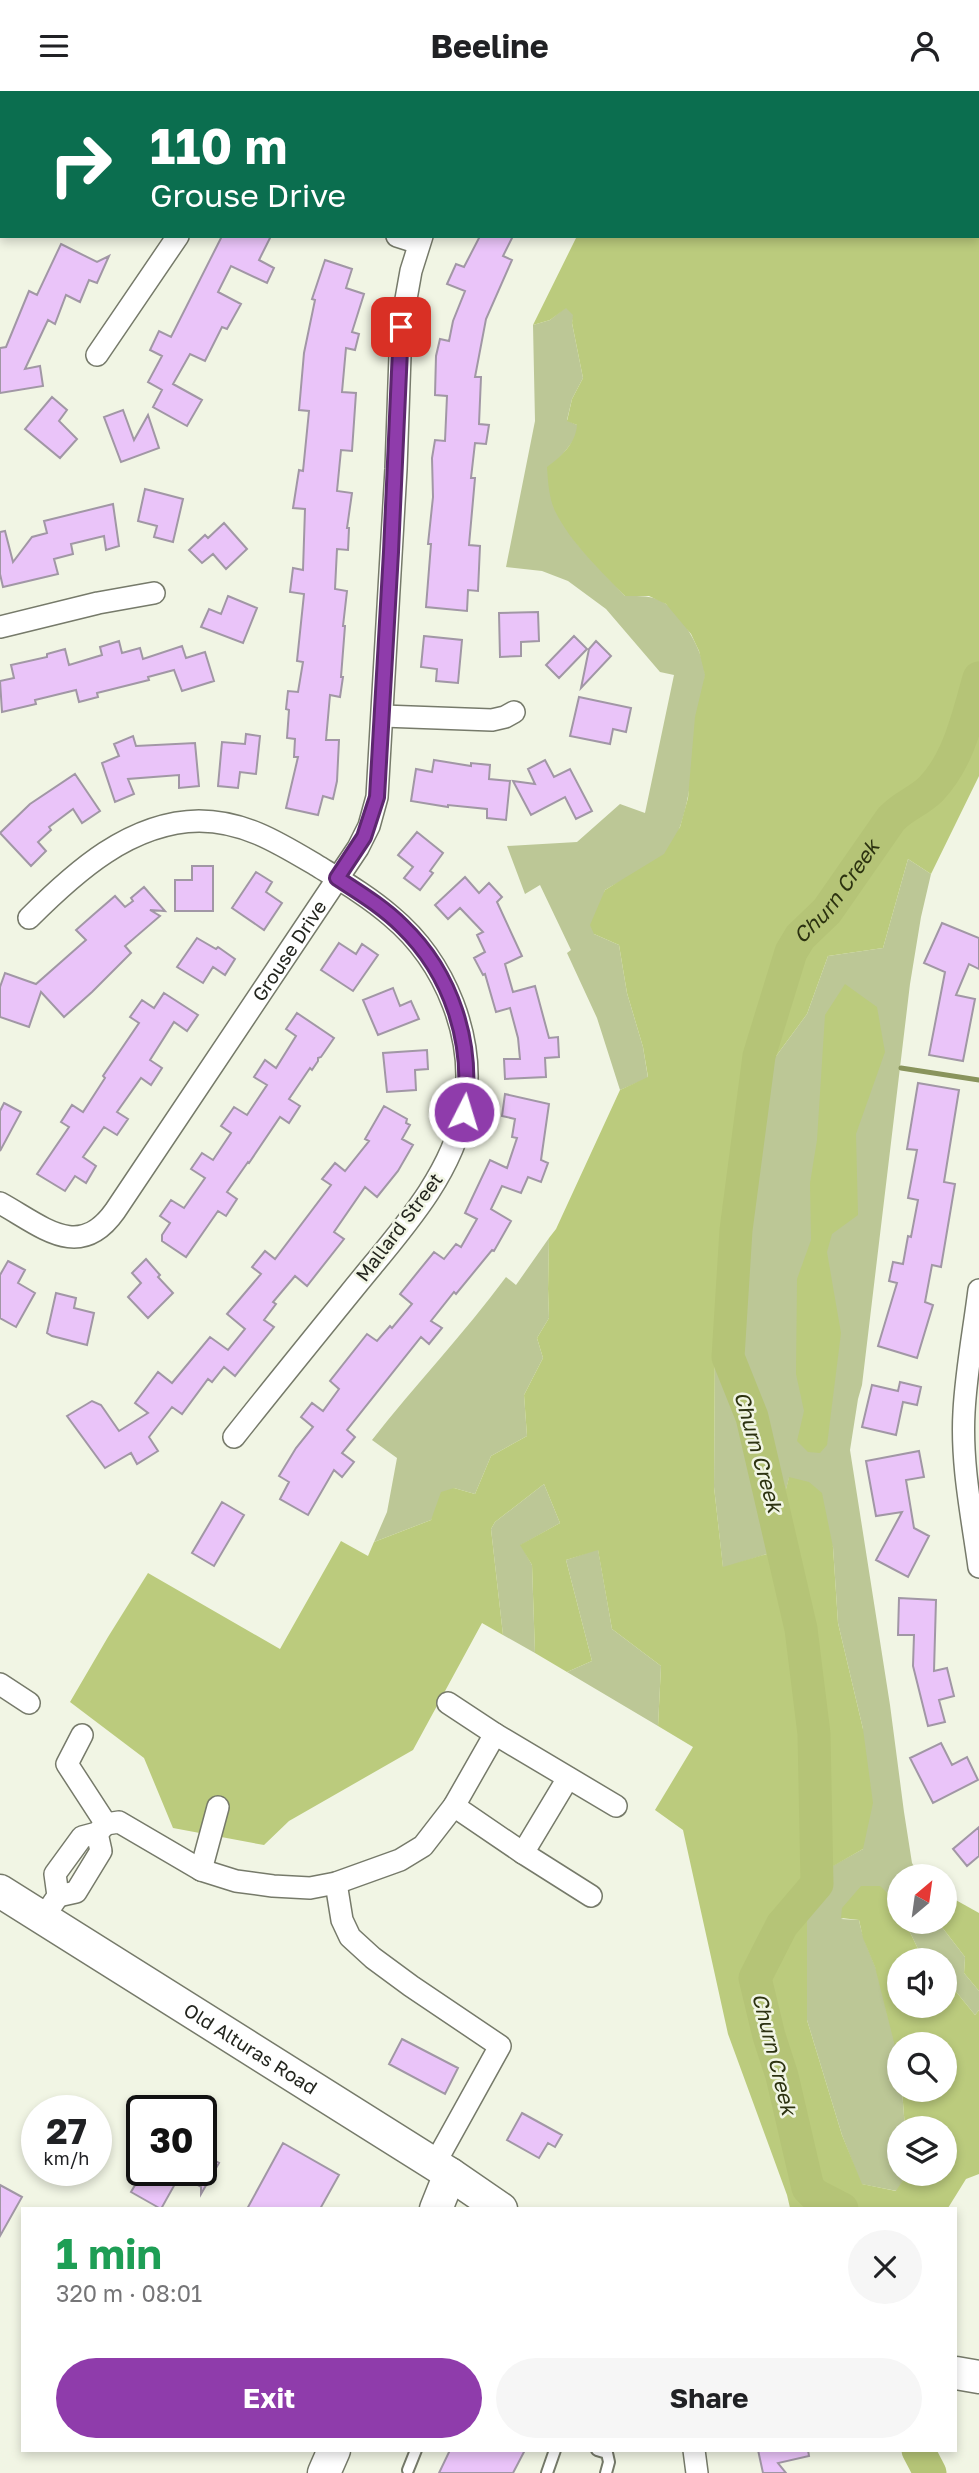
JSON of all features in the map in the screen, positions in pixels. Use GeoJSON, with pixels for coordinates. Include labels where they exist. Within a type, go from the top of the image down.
{"type":"FeatureCollection","features":[{"type":"Feature","properties":{"kind":"main road","name":"Old Alturas Road"},"geometry":{"type":"LineString","coordinates":[[0,1891],[50,1907],[497,2207]]}},
{"type":"Feature","properties":{"kind":"main road"},"geometry":{"type":"LineString","coordinates":[[436,2207],[442,2169]]}},
{"type":"Feature","properties":{"kind":"main road"},"geometry":{"type":"LineString","coordinates":[[957,2373],[979,2377]]}},
{"type":"Feature","properties":{"kind":"main road"},"geometry":{"type":"LineString","coordinates":[[324,2473],[333,2452]]}},
{"type":"Feature","properties":{"kind":"street"},"geometry":{"type":"LineString","coordinates":[[97,355],[177,238]]}},
{"type":"Feature","properties":{"kind":"street","name":"Grouse Drive"},"geometry":{"type":"LineString","coordinates":[[0,1203],[60,1235],[85,1237],[100,1229],[364,837],[374,812],[383,716],[396,470],[399,348],[405,299],[420,239]]}},
{"type":"Feature","properties":{"kind":"street"},"geometry":{"type":"LineString","coordinates":[[0,627],[98,603],[154,593]]}},
{"type":"Feature","properties":{"kind":"street"},"geometry":{"type":"LineString","coordinates":[[383,716],[492,720],[514,712]]}},
{"type":"Feature","properties":{"kind":"street","name":"Mallard Street"},"geometry":{"type":"LineString","coordinates":[[29,918],[75,876],[119,844],[141,833],[199,821],[239,825],[279,842],[376,904],[404,927],[442,977],[457,1016],[467,1074],[464,1112],[452,1149],[435,1183],[234,1437]]}},
{"type":"Feature","properties":{"kind":"street"},"geometry":{"type":"LineString","coordinates":[[979,1290],[965,1399],[971,1435],[965,1464],[979,1567]]}},
{"type":"Feature","properties":{"kind":"street"},"geometry":{"type":"LineString","coordinates":[[0,1684],[29,1703]]}},
{"type":"Feature","properties":{"kind":"street"},"geometry":{"type":"LineString","coordinates":[[448,1703],[616,1806]]}},
{"type":"Feature","properties":{"kind":"street"},"geometry":{"type":"LineString","coordinates":[[102,1829],[119,1822],[201,1870],[236,1881],[310,1888],[336,1883],[400,1860],[423,1846],[454,1806],[495,1734]]}},
{"type":"Feature","properties":{"kind":"street"},"geometry":{"type":"LineString","coordinates":[[50,1907],[76,1892],[101,1851],[102,1829],[67,1764],[82,1735]]}},
{"type":"Feature","properties":{"kind":"street"},"geometry":{"type":"LineString","coordinates":[[523,1853],[568,1778]]}},
{"type":"Feature","properties":{"kind":"street"},"geometry":{"type":"LineString","coordinates":[[454,1806],[591,1896]]}},
{"type":"Feature","properties":{"kind":"street"},"geometry":{"type":"LineString","coordinates":[[201,1870],[218,1807]]}},
{"type":"Feature","properties":{"kind":"street"},"geometry":{"type":"LineString","coordinates":[[336,1883],[342,1920],[350,1937],[411,1986],[500,2046],[442,2169]]}},
{"type":"Feature","properties":{"kind":"street"},"geometry":{"type":"LineString","coordinates":[[694,2452],[697,2473]]}},
{"type":"Feature","properties":{"kind":"lane"},"geometry":{"type":"LineString","coordinates":[[408,2470],[415,2452]]}},
{"type":"Feature","properties":{"kind":"lane"},"geometry":{"type":"LineString","coordinates":[[547,2473],[554,2452]]}},
{"type":"Feature","properties":{"kind":"lane"},"geometry":{"type":"LineString","coordinates":[[604,2452],[607,2453],[609,2462],[606,2473]]}},
{"type":"Feature","properties":{"kind":"green space"},"geometry":{"type":"Polygon","coordinates":[[[576,238],[979,238],[979,776],[931,874],[908,859],[883,948],[828,956],[807,1014],[746,1097],[715,1338],[714,1487],[723,1567],[770,1553],[789,1477],[809,1482],[822,1493],[833,1547],[838,1623],[863,1729],[873,1803],[863,1849],[807,1881],[807,2020],[842,2135],[862,2184],[896,2191],[899,2186],[957,2186],[957,2116],[904,2116],[903,2102],[957,2102],[957,2032],[891,2032],[888,2018],[957,2018],[957,1993],[975,2015],[979,2010],[979,2174],[966,2179],[949,2207],[790,2207],[728,2034],[683,1830],[655,1810],[693,1747],[658,1726],[661,1666],[612,1629],[598,1550],[566,1560],[592,1661],[567,1672],[535,1653],[532,1565],[520,1545],[560,1523],[544,1484],[495,1522],[491,1529],[503,1635],[482,1623],[413,1750],[289,1821],[264,1845],[173,1828],[144,1758],[70,1702],[148,1573],[280,1649],[341,1541],[368,1556],[374,1542],[431,1520],[441,1492],[454,1488],[475,1494],[491,1456],[527,1436],[524,1395],[543,1358],[537,1338],[549,1318],[549,1238],[556,1229],[620,1090],[648,1077],[643,1047],[627,993],[619,945],[594,934],[590,925],[605,890],[664,854],[680,827],[688,798],[695,717],[705,675],[691,634],[666,604],[649,596],[625,596],[578,545],[562,523],[551,501],[547,467],[562,454],[574,438],[577,425],[567,421],[572,399],[583,378],[572,323],[573,315],[566,308],[550,320],[533,325],[576,238]]]}},
{"type":"Feature","properties":{"kind":"green space"},"geometry":{"type":"Polygon","coordinates":[[[566,307],[574,315],[572,323],[583,378],[572,399],[567,420],[577,425],[577,436],[559,459],[578,545],[625,596],[657,599],[672,610],[696,645],[705,673],[695,724],[688,795],[680,828],[660,859],[605,890],[594,934],[619,945],[627,993],[643,1047],[648,1078],[620,1090],[597,1018],[567,953],[571,950],[540,885],[525,894],[507,846],[577,842],[620,804],[645,813],[674,675],[660,672],[606,609],[568,581],[542,571],[506,567],[535,421],[533,325],[550,320],[566,307]]]}},
{"type":"Feature","properties":{"kind":"green space"},"geometry":{"type":"Polygon","coordinates":[[[908,859],[931,874],[910,984],[862,1385],[850,1450],[913,1864],[887,1864],[887,1900],[841,1919],[859,1920],[887,2004],[887,2018],[891,2018],[893,2027],[894,2032],[887,2032],[887,2102],[903,2102],[904,2116],[887,2116],[887,2186],[900,2186],[897,2191],[861,2184],[842,2135],[807,2020],[807,1880],[863,1849],[863,1729],[838,1623],[833,1547],[789,1478],[770,1553],[723,1568],[714,1487],[715,1338],[746,1097],[807,1014],[828,956],[883,948],[908,859]]]}},
{"type":"Feature","properties":{"kind":"green space"},"geometry":{"type":"Polygon","coordinates":[[[845,984],[877,1007],[885,1052],[856,1134],[858,1215],[832,1234],[827,1252],[841,1333],[827,1445],[820,1453],[808,1452],[797,1441],[804,1411],[796,1374],[797,1279],[811,1240],[810,1183],[817,1140],[825,1015],[845,984]]]}},
{"type":"Feature","properties":{"kind":"green space"},"geometry":{"type":"Polygon","coordinates":[[[549,1238],[549,1318],[537,1338],[543,1358],[524,1395],[527,1436],[491,1456],[475,1494],[454,1488],[431,1520],[374,1542],[387,1512],[397,1458],[372,1440],[506,1277],[516,1285],[549,1238]]]}},
{"type":"Feature","properties":{"kind":"green space"},"geometry":{"type":"Polygon","coordinates":[[[544,1484],[560,1523],[521,1545],[532,1565],[535,1653],[503,1635],[491,1529],[495,1522],[544,1484]]]}},
{"type":"Feature","properties":{"kind":"green space"},"geometry":{"type":"Polygon","coordinates":[[[598,1549],[612,1629],[661,1666],[658,1726],[567,1672],[592,1661],[566,1560],[598,1549]]]}},
{"type":"Feature","properties":{"kind":"green space"},"geometry":{"type":"Polygon","coordinates":[[[861,1886],[880,1886],[887,1893],[887,1934],[911,1934],[918,1948],[887,1948],[887,2014],[859,1920],[841,1918],[842,1908],[861,1886]]]}},
{"type":"Feature","properties":{"kind":"green space"},"geometry":{"type":"Polygon","coordinates":[[[957,1901],[979,1913],[979,1991],[964,1973],[965,1957],[947,1934],[957,1934],[957,1901]]]}},
{"type":"Feature","properties":{"kind":"green space"},"geometry":{"type":"Polygon","coordinates":[[[911,1934],[947,1934],[965,1957],[964,1973],[979,1991],[979,2010],[975,2015],[957,1993],[957,1948],[918,1948],[911,1934]]]}},
{"type":"Feature","properties":{"kind":"building"},"geometry":{"type":"Polygon","coordinates":[[[221,238],[270,238],[259,260],[274,268],[267,283],[231,266],[218,292],[241,304],[227,329],[222,327],[205,361],[190,354],[173,384],[202,400],[187,426],[153,407],[162,390],[148,382],[162,356],[150,350],[159,331],[171,337],[221,238]]]}},
{"type":"Feature","properties":{"kind":"building"},"geometry":{"type":"Polygon","coordinates":[[[479,238],[512,238],[503,256],[512,260],[486,319],[475,377],[481,377],[479,424],[489,425],[486,444],[475,443],[469,545],[480,546],[478,591],[468,590],[467,611],[426,607],[433,497],[432,458],[435,440],[445,441],[447,396],[435,395],[436,356],[440,339],[449,341],[453,321],[465,291],[447,284],[456,264],[464,267],[479,238]]]}},
{"type":"Feature","properties":{"kind":"building"},"geometry":{"type":"Polygon","coordinates":[[[61,244],[97,262],[109,256],[97,283],[89,280],[80,302],[66,295],[55,324],[48,320],[25,369],[40,366],[43,386],[0,393],[0,348],[6,347],[29,291],[37,295],[61,244]]]}},
{"type":"Feature","properties":{"kind":"building"},"geometry":{"type":"Polygon","coordinates":[[[325,260],[352,269],[346,288],[364,294],[352,332],[359,334],[355,350],[346,348],[342,392],[356,393],[352,451],[341,450],[337,491],[352,493],[347,528],[348,550],[337,549],[335,589],[347,591],[343,626],[343,677],[340,697],[330,695],[326,740],[339,740],[337,781],[333,799],[323,796],[318,815],[286,808],[298,757],[294,757],[295,739],[287,738],[289,710],[286,709],[288,691],[298,692],[303,662],[297,661],[304,594],[290,592],[293,568],[303,570],[305,509],[293,508],[299,470],[303,471],[309,411],[299,410],[304,353],[315,300],[312,299],[325,260]]]}},
{"type":"Feature","properties":{"kind":"building"},"geometry":{"type":"Polygon","coordinates":[[[52,397],[67,410],[59,421],[77,439],[60,458],[25,429],[52,397]]]}},
{"type":"Feature","properties":{"kind":"building"},"geometry":{"type":"Polygon","coordinates":[[[123,410],[134,440],[148,415],[159,448],[121,462],[104,417],[123,410]]]}},
{"type":"Feature","properties":{"kind":"building"},"geometry":{"type":"Polygon","coordinates":[[[145,489],[183,499],[173,542],[154,537],[157,526],[138,521],[145,489]]]}},
{"type":"Feature","properties":{"kind":"building"},"geometry":{"type":"Polygon","coordinates":[[[113,504],[119,546],[106,550],[104,536],[71,544],[73,554],[54,559],[58,574],[3,587],[0,574],[0,532],[5,531],[13,562],[32,537],[47,533],[44,521],[113,504]]]}},
{"type":"Feature","properties":{"kind":"building"},"geometry":{"type":"Polygon","coordinates":[[[224,523],[247,549],[226,569],[213,554],[202,563],[189,550],[205,535],[208,538],[224,523]]]}},
{"type":"Feature","properties":{"kind":"building"},"geometry":{"type":"Polygon","coordinates":[[[228,596],[257,608],[243,643],[201,627],[209,609],[221,614],[228,596]]]}},
{"type":"Feature","properties":{"kind":"building"},"geometry":{"type":"Polygon","coordinates":[[[538,612],[539,641],[521,642],[521,656],[500,657],[499,613],[538,612]]]}},
{"type":"Feature","properties":{"kind":"building"},"geometry":{"type":"Polygon","coordinates":[[[424,636],[462,640],[458,683],[436,681],[437,669],[421,667],[424,636]]]}},
{"type":"Feature","properties":{"kind":"building"},"geometry":{"type":"Polygon","coordinates":[[[574,636],[587,649],[559,678],[546,665],[574,636]]]}},
{"type":"Feature","properties":{"kind":"building"},"geometry":{"type":"Polygon","coordinates":[[[119,641],[122,653],[140,648],[143,659],[182,646],[186,658],[205,652],[214,681],[182,691],[174,670],[148,677],[149,680],[97,693],[98,697],[79,702],[76,690],[2,712],[0,681],[14,678],[11,665],[47,657],[47,654],[65,649],[69,665],[102,655],[100,647],[119,641]]]}},
{"type":"Feature","properties":{"kind":"building"},"geometry":{"type":"Polygon","coordinates":[[[596,641],[611,656],[581,688],[589,649],[596,641]]]}},
{"type":"Feature","properties":{"kind":"building"},"geometry":{"type":"Polygon","coordinates":[[[579,697],[631,708],[626,732],[613,729],[610,744],[570,736],[579,697]]]}},
{"type":"Feature","properties":{"kind":"building"},"geometry":{"type":"Polygon","coordinates":[[[246,734],[260,736],[256,774],[240,772],[238,788],[218,786],[222,742],[245,744],[246,734]]]}},
{"type":"Feature","properties":{"kind":"building"},"geometry":{"type":"Polygon","coordinates":[[[133,736],[136,746],[195,743],[199,786],[179,788],[179,775],[128,779],[134,794],[115,802],[102,763],[119,756],[114,744],[133,736]]]}},
{"type":"Feature","properties":{"kind":"building"},"geometry":{"type":"Polygon","coordinates":[[[434,760],[471,766],[471,763],[490,765],[489,779],[510,781],[506,820],[487,818],[487,809],[411,801],[416,769],[432,772],[434,760]]]}},
{"type":"Feature","properties":{"kind":"building"},"geometry":{"type":"Polygon","coordinates":[[[545,760],[554,777],[570,769],[592,811],[576,819],[565,797],[531,815],[513,781],[535,784],[528,769],[545,760]]]}},
{"type":"Feature","properties":{"kind":"building"},"geometry":{"type":"Polygon","coordinates":[[[75,774],[100,811],[82,823],[73,809],[49,827],[51,830],[38,842],[46,851],[31,866],[0,833],[30,804],[75,774]]]}},
{"type":"Feature","properties":{"kind":"building"},"geometry":{"type":"Polygon","coordinates":[[[417,832],[443,853],[420,890],[404,878],[413,867],[398,855],[417,832]]]}},
{"type":"Feature","properties":{"kind":"building"},"geometry":{"type":"Polygon","coordinates":[[[192,866],[213,866],[213,911],[175,911],[175,880],[192,880],[192,866]]]}},
{"type":"Feature","properties":{"kind":"building"},"geometry":{"type":"Polygon","coordinates":[[[256,872],[272,882],[266,892],[282,903],[264,930],[232,908],[256,872]]]}},
{"type":"Feature","properties":{"kind":"building"},"geometry":{"type":"Polygon","coordinates":[[[465,877],[479,893],[489,883],[502,897],[497,902],[522,956],[505,964],[513,992],[535,986],[549,1038],[558,1037],[559,1057],[545,1058],[546,1077],[505,1079],[504,1059],[520,1059],[518,1038],[510,1008],[496,1012],[485,974],[483,975],[474,958],[485,952],[477,935],[483,932],[460,908],[448,919],[435,905],[465,877]]]}},
{"type":"Feature","properties":{"kind":"building"},"geometry":{"type":"Polygon","coordinates":[[[144,887],[165,911],[150,910],[160,916],[125,946],[131,953],[92,992],[64,1017],[41,992],[29,1027],[0,1017],[0,987],[5,973],[36,984],[86,940],[76,930],[115,896],[125,907],[144,887]]]}},
{"type":"Feature","properties":{"kind":"building"},"geometry":{"type":"Polygon","coordinates":[[[942,923],[979,938],[979,969],[969,964],[956,995],[975,999],[963,1061],[929,1055],[945,972],[924,963],[942,923]]]}},
{"type":"Feature","properties":{"kind":"building"},"geometry":{"type":"Polygon","coordinates":[[[197,938],[216,949],[218,947],[235,959],[225,975],[213,967],[203,983],[177,967],[197,938]]]}},
{"type":"Feature","properties":{"kind":"building"},"geometry":{"type":"Polygon","coordinates":[[[339,943],[356,954],[362,944],[378,955],[353,991],[321,970],[339,943]]]}},
{"type":"Feature","properties":{"kind":"building"},"geometry":{"type":"Polygon","coordinates":[[[393,988],[400,1006],[411,1001],[419,1019],[378,1035],[363,1000],[393,988]]]}},
{"type":"Feature","properties":{"kind":"building"},"geometry":{"type":"Polygon","coordinates":[[[164,993],[198,1015],[187,1031],[174,1022],[150,1060],[162,1068],[151,1085],[141,1078],[117,1112],[128,1119],[117,1135],[104,1127],[83,1157],[96,1166],[86,1183],[75,1176],[65,1191],[37,1174],[69,1127],[61,1122],[72,1105],[83,1112],[105,1078],[103,1076],[139,1023],[130,1017],[142,1000],[154,1008],[164,993]]]}},
{"type":"Feature","properties":{"kind":"building"},"geometry":{"type":"Polygon","coordinates":[[[297,1013],[334,1038],[289,1099],[300,1106],[289,1123],[280,1117],[227,1192],[237,1199],[226,1216],[218,1211],[186,1257],[162,1241],[162,1235],[170,1223],[160,1216],[171,1200],[184,1208],[205,1178],[191,1169],[202,1153],[213,1160],[231,1133],[221,1126],[234,1107],[247,1115],[267,1085],[254,1077],[265,1060],[276,1068],[296,1036],[286,1029],[297,1013]]]}},
{"type":"Feature","properties":{"kind":"building"},"geometry":{"type":"Polygon","coordinates":[[[427,1050],[428,1069],[415,1070],[416,1090],[387,1092],[383,1053],[427,1050]]]}},
{"type":"Feature","properties":{"kind":"building"},"geometry":{"type":"Polygon","coordinates":[[[918,1083],[959,1090],[944,1182],[955,1184],[941,1267],[932,1265],[925,1302],[933,1305],[917,1358],[878,1346],[897,1283],[889,1281],[893,1262],[903,1264],[918,1200],[908,1198],[917,1150],[907,1149],[918,1083]]]}},
{"type":"Feature","properties":{"kind":"building"},"geometry":{"type":"Polygon","coordinates":[[[505,1094],[549,1104],[541,1160],[548,1163],[541,1182],[528,1177],[521,1193],[502,1186],[491,1209],[511,1221],[494,1251],[492,1250],[456,1294],[454,1292],[431,1321],[442,1328],[429,1344],[421,1337],[347,1430],[355,1437],[342,1453],[354,1462],[342,1477],[334,1470],[308,1515],[280,1499],[289,1482],[279,1476],[313,1427],[301,1417],[312,1403],[323,1411],[339,1389],[330,1381],[367,1334],[377,1341],[412,1304],[400,1294],[434,1252],[444,1259],[456,1244],[461,1247],[477,1219],[465,1213],[490,1160],[507,1168],[517,1138],[512,1137],[515,1119],[502,1116],[505,1094]]]}},
{"type":"Feature","properties":{"kind":"building"},"geometry":{"type":"Polygon","coordinates":[[[4,1103],[21,1112],[0,1151],[0,1111],[4,1103]]]}},
{"type":"Feature","properties":{"kind":"building"},"geometry":{"type":"Polygon","coordinates":[[[384,1106],[407,1119],[406,1123],[410,1125],[402,1139],[413,1145],[398,1171],[377,1197],[365,1187],[334,1232],[344,1239],[307,1286],[295,1276],[273,1302],[276,1304],[264,1320],[274,1327],[235,1376],[224,1367],[212,1382],[208,1379],[182,1414],[172,1407],[149,1437],[158,1451],[137,1464],[131,1453],[105,1468],[67,1416],[92,1401],[101,1405],[119,1431],[148,1413],[135,1403],[158,1372],[172,1383],[210,1337],[228,1350],[245,1329],[227,1314],[261,1274],[252,1267],[265,1251],[275,1259],[331,1185],[322,1179],[335,1163],[345,1171],[369,1141],[365,1139],[384,1106]]]}},
{"type":"Feature","properties":{"kind":"building"},"geometry":{"type":"Polygon","coordinates":[[[146,1259],[173,1293],[148,1318],[128,1297],[141,1283],[132,1273],[146,1259]]]}},
{"type":"Feature","properties":{"kind":"building"},"geometry":{"type":"Polygon","coordinates":[[[8,1261],[25,1270],[18,1283],[35,1293],[16,1327],[0,1318],[0,1275],[8,1261]]]}},
{"type":"Feature","properties":{"kind":"building"},"geometry":{"type":"Polygon","coordinates":[[[56,1293],[76,1298],[74,1308],[94,1313],[87,1345],[47,1333],[56,1293]]]}},
{"type":"Feature","properties":{"kind":"building"},"geometry":{"type":"Polygon","coordinates":[[[900,1382],[921,1387],[917,1405],[903,1402],[896,1435],[862,1427],[872,1385],[898,1391],[900,1382]]]}},
{"type":"Feature","properties":{"kind":"building"},"geometry":{"type":"Polygon","coordinates":[[[919,1451],[924,1477],[906,1480],[914,1528],[929,1536],[908,1577],[876,1560],[902,1512],[876,1516],[866,1461],[919,1451]]]}},
{"type":"Feature","properties":{"kind":"building"},"geometry":{"type":"Polygon","coordinates":[[[222,1502],[244,1515],[214,1566],[192,1553],[222,1502]]]}},
{"type":"Feature","properties":{"kind":"building"},"geometry":{"type":"Polygon","coordinates":[[[899,1598],[936,1600],[934,1671],[947,1668],[954,1696],[939,1700],[945,1722],[928,1726],[913,1666],[914,1635],[898,1635],[899,1598]]]}},
{"type":"Feature","properties":{"kind":"building"},"geometry":{"type":"Polygon","coordinates":[[[941,1743],[952,1765],[967,1757],[978,1780],[933,1803],[910,1758],[941,1743]]]}},
{"type":"Feature","properties":{"kind":"building"},"geometry":{"type":"Polygon","coordinates":[[[979,1827],[979,1856],[967,1866],[953,1849],[979,1827]]]}},
{"type":"Feature","properties":{"kind":"building"},"geometry":{"type":"Polygon","coordinates":[[[402,2039],[458,2068],[445,2094],[389,2064],[402,2039]]]}},
{"type":"Feature","properties":{"kind":"building"},"geometry":{"type":"Polygon","coordinates":[[[522,2113],[562,2135],[555,2147],[548,2143],[539,2158],[507,2140],[522,2113]]]}},
{"type":"Feature","properties":{"kind":"building"},"geometry":{"type":"Polygon","coordinates":[[[283,2143],[339,2175],[321,2207],[248,2207],[283,2143]]]}},
{"type":"Feature","properties":{"kind":"building"},"geometry":{"type":"Polygon","coordinates":[[[0,2185],[22,2197],[0,2236],[0,2185]]]}},
{"type":"Feature","properties":{"kind":"building"},"geometry":{"type":"Polygon","coordinates":[[[135,2186],[174,2186],[162,2207],[131,2192],[135,2186]]]}},
{"type":"Feature","properties":{"kind":"building"},"geometry":{"type":"Polygon","coordinates":[[[449,2452],[524,2452],[513,2473],[439,2473],[449,2452]]]}},
{"type":"Feature","properties":{"kind":"building"},"geometry":{"type":"Polygon","coordinates":[[[758,2452],[808,2452],[809,2456],[778,2463],[786,2473],[763,2473],[758,2452]]]}},
{"type":"Feature","properties":{"kind":"waterway","name":"Churn Creek"},"geometry":{"type":"LineString","coordinates":[[838,2207],[815,2195],[808,2188],[782,2076],[755,1978],[782,1925],[817,1884],[814,1734],[801,1629],[752,1417],[728,1357],[736,1230],[759,1056],[791,952],[800,937],[827,911],[891,819],[931,789],[941,777],[956,751],[979,678]]}},
{"type":"Feature","properties":{"kind":"waterway"},"geometry":{"type":"LineString","coordinates":[[901,1068],[979,1080]]}},
{"type":"Feature","properties":{"kind":"waterway","name":"Churn Creek"},"geometry":{"type":"LineString","coordinates":[[919,2452],[930,2473]]}},
{"type":"Feature","properties":{"kind":"route"},"geometry":{"type":"LineString","coordinates":[[401,327],[396,470],[377,797],[364,837],[337,878],[404,927],[442,977],[457,1016],[464,1046],[467,1087],[464,1112]]}}]}
